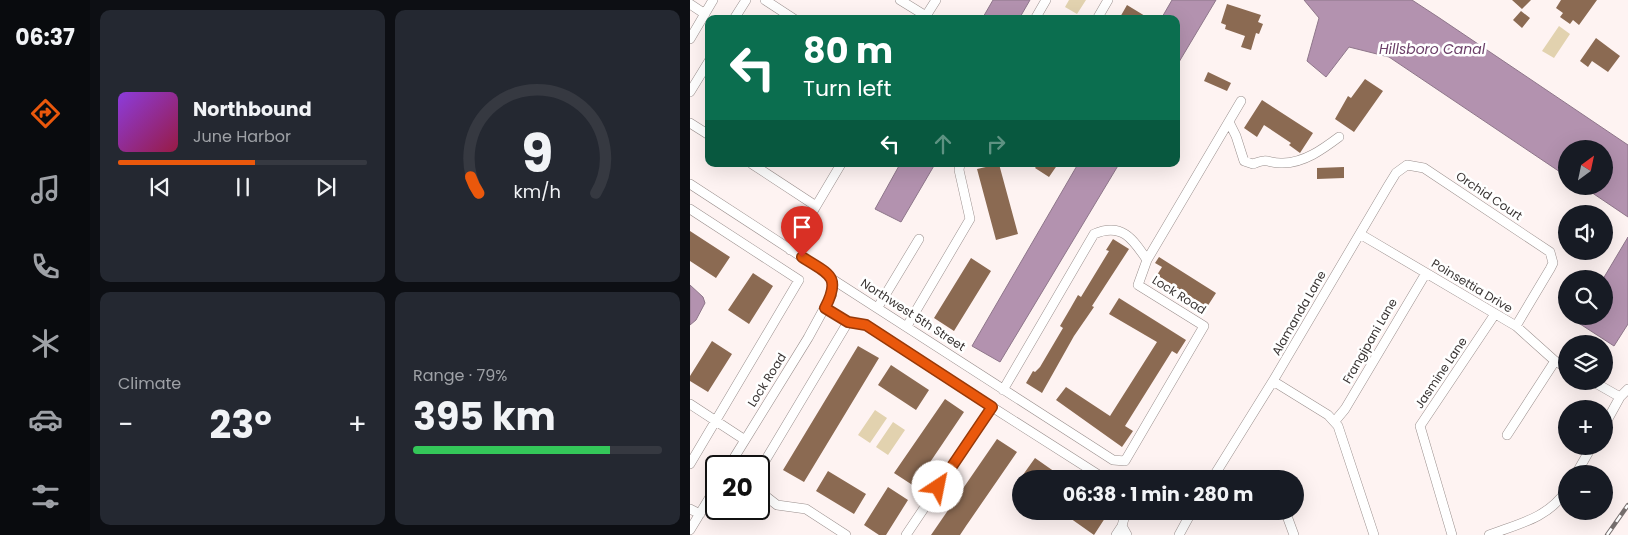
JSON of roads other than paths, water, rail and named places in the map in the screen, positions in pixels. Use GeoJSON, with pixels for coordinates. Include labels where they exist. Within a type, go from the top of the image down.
{"type":"FeatureCollection","features":[{"type":"Feature","properties":{"kind":"street"},"geometry":{"type":"LineString","coordinates":[[690,39],[713,0]]}},
{"type":"Feature","properties":{"kind":"street"},"geometry":{"type":"LineString","coordinates":[[737,15],[746,0]]}},
{"type":"Feature","properties":{"kind":"street"},"geometry":{"type":"LineString","coordinates":[[764,0],[788,15]]}},
{"type":"Feature","properties":{"kind":"street"},"geometry":{"type":"LineString","coordinates":[[900,0],[922,15]]}},
{"type":"Feature","properties":{"kind":"street"},"geometry":{"type":"LineString","coordinates":[[926,15],[936,0]]}},
{"type":"Feature","properties":{"kind":"street"},"geometry":{"type":"LineString","coordinates":[[1037,15],[1046,0]]}},
{"type":"Feature","properties":{"kind":"street"},"geometry":{"type":"LineString","coordinates":[[1099,15],[1108,0]]}},
{"type":"Feature","properties":{"kind":"street"},"geometry":{"type":"LineString","coordinates":[[690,2],[705,14]]}},
{"type":"Feature","properties":{"kind":"street"},"geometry":{"type":"LineString","coordinates":[[690,92],[705,68]]}},
{"type":"Feature","properties":{"kind":"street"},"geometry":{"type":"LineString","coordinates":[[1147,260],[1241,101]]}},
{"type":"Feature","properties":{"kind":"street"},"geometry":{"type":"LineString","coordinates":[[1229,122],[1236,136],[1244,161],[1253,164],[1264,159],[1282,164],[1299,161],[1326,147],[1339,137]]}},
{"type":"Feature","properties":{"kind":"street"},"geometry":{"type":"LineString","coordinates":[[690,123],[705,132]]}},
{"type":"Feature","properties":{"kind":"street","name":"Alamanda Lane"},"geometry":{"type":"LineString","coordinates":[[1218,470],[1273,381],[1396,173],[1412,165]]}},
{"type":"Feature","properties":{"kind":"street","name":"Orchid Court"},"geometry":{"type":"LineString","coordinates":[[1412,165],[1424,168],[1550,252],[1553,264],[1516,326]]}},
{"type":"Feature","properties":{"kind":"street"},"geometry":{"type":"LineString","coordinates":[[757,167],[816,206]]}},
{"type":"Feature","properties":{"kind":"street"},"geometry":{"type":"LineString","coordinates":[[790,250],[839,167]]}},
{"type":"Feature","properties":{"kind":"street"},"geometry":{"type":"LineString","coordinates":[[907,326],[970,219],[960,167]]}},
{"type":"Feature","properties":{"kind":"street","name":"Northwest 5th Street"},"geometry":{"type":"LineString","coordinates":[[690,184],[1003,390],[1113,460],[1125,462]]}},
{"type":"Feature","properties":{"kind":"street"},"geometry":{"type":"LineString","coordinates":[[690,209],[799,280],[690,464]]}},
{"type":"Feature","properties":{"kind":"street","name":"Lock Road"},"geometry":{"type":"LineString","coordinates":[[1003,390],[1094,234],[1106,229],[1118,230],[1134,240],[1147,260],[1138,285],[1204,326],[1125,462]]}},
{"type":"Feature","properties":{"kind":"street","name":"Poinsettia Drive"},"geometry":{"type":"LineString","coordinates":[[1360,234],[1516,326],[1558,363]]}},
{"type":"Feature","properties":{"kind":"street"},"geometry":{"type":"LineString","coordinates":[[878,307],[919,239]]}},
{"type":"Feature","properties":{"kind":"street","name":"Frangipani Lane"},"geometry":{"type":"LineString","coordinates":[[1335,421],[1345,409],[1426,272]]}},
{"type":"Feature","properties":{"kind":"street","name":"Lock Road"},"geometry":{"type":"LineString","coordinates":[[736,455],[825,308],[834,290],[832,279]]}},
{"type":"Feature","properties":{"kind":"street"},"geometry":{"type":"LineString","coordinates":[[825,308],[848,322],[866,325],[1091,470]]}},
{"type":"Feature","properties":{"kind":"street","name":"Jasmine Lane"},"geometry":{"type":"LineString","coordinates":[[1452,535],[1420,426],[1495,314]]}},
{"type":"Feature","properties":{"kind":"street"},"geometry":{"type":"LineString","coordinates":[[769,455],[848,322]]}},
{"type":"Feature","properties":{"kind":"street"},"geometry":{"type":"LineString","coordinates":[[1507,435],[1555,361]]}},
{"type":"Feature","properties":{"kind":"street"},"geometry":{"type":"LineString","coordinates":[[1273,381],[1335,421],[1343,436],[1374,535]]}},
{"type":"Feature","properties":{"kind":"street"},"geometry":{"type":"LineString","coordinates":[[1613,389],[1625,393],[1613,412]]}},
{"type":"Feature","properties":{"kind":"street"},"geometry":{"type":"LineString","coordinates":[[690,404],[745,440]]}},
{"type":"Feature","properties":{"kind":"street"},"geometry":{"type":"LineString","coordinates":[[906,535],[992,407]]}},
{"type":"Feature","properties":{"kind":"street"},"geometry":{"type":"LineString","coordinates":[[770,500],[776,505],[806,509],[846,535]]}},
{"type":"Feature","properties":{"kind":"street"},"geometry":{"type":"LineString","coordinates":[[1489,535],[1539,517],[1558,503]]}},
{"type":"Feature","properties":{"kind":"street"},"geometry":{"type":"LineString","coordinates":[[690,530],[705,506]]}},
{"type":"Feature","properties":{"kind":"street"},"geometry":{"type":"LineString","coordinates":[[690,508],[700,514]]}},
{"type":"Feature","properties":{"kind":"street"},"geometry":{"type":"LineString","coordinates":[[1116,535],[1124,520]]}},
{"type":"Feature","properties":{"kind":"street"},"geometry":{"type":"LineString","coordinates":[[1179,535],[1187,520]]}},
{"type":"Feature","properties":{"kind":"street"},"geometry":{"type":"LineString","coordinates":[[1288,520],[1294,535]]}},
{"type":"Feature","properties":{"kind":"street"},"geometry":{"type":"LineString","coordinates":[[1122,526],[1127,535]]}},
{"type":"Feature","properties":{"kind":"water"},"geometry":{"type":"Polygon","coordinates":[[[993,0],[1030,0],[1021,15],[984,15],[993,0]]]}},
{"type":"Feature","properties":{"kind":"water"},"geometry":{"type":"Polygon","coordinates":[[[1172,0],[1216,0],[1180,60],[1180,15],[1163,15],[1172,0]]]}},
{"type":"Feature","properties":{"kind":"water","name":"Hillsboro Canal"},"geometry":{"type":"Polygon","coordinates":[[[1304,0],[1412,0],[1628,145],[1628,217],[1613,205],[1595,195],[1613,195],[1613,140],[1558,140],[1558,171],[1389,57],[1349,47],[1326,77],[1307,61],[1319,18],[1304,0]]]}},
{"type":"Feature","properties":{"kind":"water"},"geometry":{"type":"Polygon","coordinates":[[[898,167],[933,167],[901,222],[875,209],[898,167]]]}},
{"type":"Feature","properties":{"kind":"water"},"geometry":{"type":"Polygon","coordinates":[[[1076,167],[1117,167],[1000,362],[972,346],[1076,167]]]}},
{"type":"Feature","properties":{"kind":"water"},"geometry":{"type":"Polygon","coordinates":[[[1628,237],[1628,324],[1614,346],[1613,335],[1597,335],[1582,325],[1613,325],[1613,270],[1608,270],[1628,237]]]}},
{"type":"Feature","properties":{"kind":"water"},"geometry":{"type":"Polygon","coordinates":[[[690,285],[703,297],[705,303],[696,320],[690,325],[690,285]]]}},
{"type":"Feature","properties":{"kind":"railway"},"geometry":{"type":"LineString","coordinates":[[1607,535],[1628,505]]}}]}
